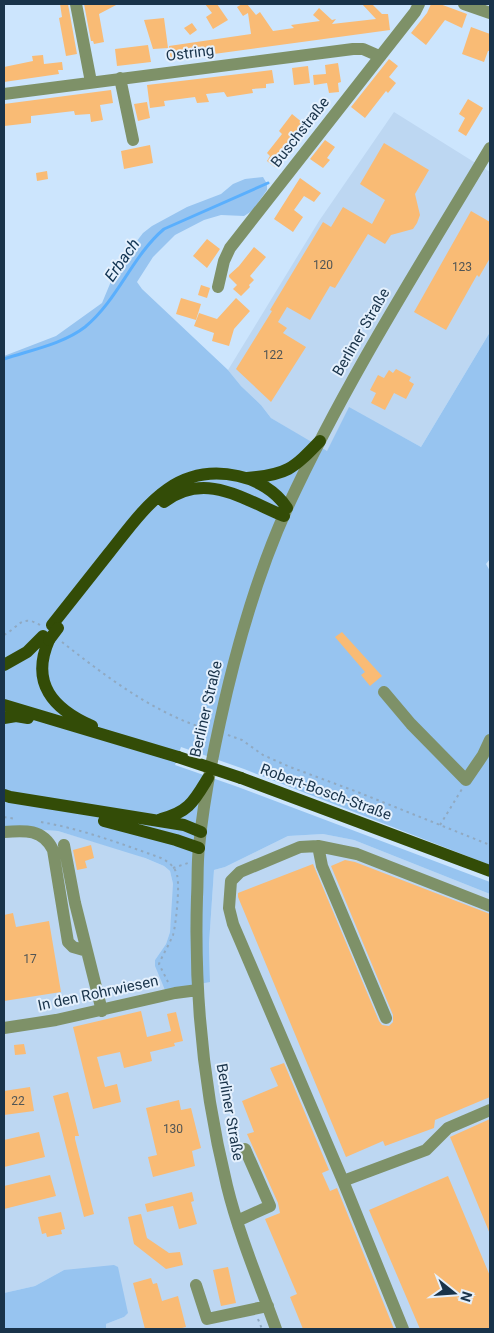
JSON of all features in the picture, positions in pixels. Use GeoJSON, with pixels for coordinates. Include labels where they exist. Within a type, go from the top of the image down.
{"type":"FeatureCollection","features":[{"type":"Feature","properties":{"kind":"main road"},"geometry":{"type":"LineString","coordinates":[[247,478],[278,474],[290,469],[320,441]]}},
{"type":"Feature","properties":{"kind":"main road"},"geometry":{"type":"LineString","coordinates":[[111,734],[69,714],[53,700],[43,681],[42,667],[44,652],[51,633],[140,513],[170,487],[190,478],[211,472],[247,478],[269,489],[281,498],[285,512]]}},
{"type":"Feature","properties":{"kind":"main road"},"geometry":{"type":"LineString","coordinates":[[4,666],[27,652],[51,633],[147,516],[175,494],[189,488],[209,487],[285,512]]}},
{"type":"Feature","properties":{"kind":"main road","name":"Robert-Bosch-Straße"},"geometry":{"type":"LineString","coordinates":[[4,696],[149,748]]}},
{"type":"Feature","properties":{"kind":"main road","name":"Robert-Bosch-Straße"},"geometry":{"type":"LineString","coordinates":[[4,705],[149,748],[241,778],[490,871]]}},
{"type":"Feature","properties":{"kind":"main road"},"geometry":{"type":"LineString","coordinates":[[4,718],[16,716],[63,724]]}},
{"type":"Feature","properties":{"kind":"main road"},"geometry":{"type":"LineString","coordinates":[[156,820],[176,815],[187,808],[196,798],[208,778]]}},
{"type":"Feature","properties":{"kind":"main road"},"geometry":{"type":"LineString","coordinates":[[4,795],[184,825],[201,832]]}},
{"type":"Feature","properties":{"kind":"main road"},"geometry":{"type":"LineString","coordinates":[[4,802],[115,823],[198,848]]}},
{"type":"Feature","properties":{"kind":"street"},"geometry":{"type":"LineString","coordinates":[[76,4],[91,82]]}},
{"type":"Feature","properties":{"kind":"street","name":"Buschstraße"},"geometry":{"type":"LineString","coordinates":[[218,287],[224,261],[230,248],[415,12],[419,4]]}},
{"type":"Feature","properties":{"kind":"street"},"geometry":{"type":"LineString","coordinates":[[464,4],[490,14]]}},
{"type":"Feature","properties":{"kind":"street","name":"Ostring"},"geometry":{"type":"LineString","coordinates":[[4,94],[353,49],[363,49],[379,56]]}},
{"type":"Feature","properties":{"kind":"street"},"geometry":{"type":"LineString","coordinates":[[120,78],[133,140]]}},
{"type":"Feature","properties":{"kind":"street","name":"Berliner Straße"},"geometry":{"type":"LineString","coordinates":[[276,1329],[237,1221],[216,1138],[208,1088],[198,990],[196,937],[198,848],[208,778],[239,642],[267,557],[285,512],[360,364],[490,148]]}},
{"type":"Feature","properties":{"kind":"street"},"geometry":{"type":"LineString","coordinates":[[384,692],[411,724],[466,780],[483,755],[490,740]]}},
{"type":"Feature","properties":{"kind":"street"},"geometry":{"type":"LineString","coordinates":[[4,832],[18,831],[37,834],[43,836],[49,842],[53,850],[68,942],[73,947],[87,951]]}},
{"type":"Feature","properties":{"kind":"street"},"geometry":{"type":"LineString","coordinates":[[64,845],[75,904],[102,1011]]}},
{"type":"Feature","properties":{"kind":"street"},"geometry":{"type":"LineString","coordinates":[[403,1329],[343,1181],[232,924],[228,908],[231,881],[240,872],[300,847],[318,846],[358,854],[490,906]]}},
{"type":"Feature","properties":{"kind":"street"},"geometry":{"type":"LineString","coordinates":[[318,846],[322,866],[386,1018]]}},
{"type":"Feature","properties":{"kind":"street","name":"In den Rohrwiesen"},"geometry":{"type":"LineString","coordinates":[[4,1028],[102,1011],[174,993],[198,990]]}},
{"type":"Feature","properties":{"kind":"street"},"geometry":{"type":"LineString","coordinates":[[343,1181],[426,1150],[448,1128],[490,1110]]}},
{"type":"Feature","properties":{"kind":"street"},"geometry":{"type":"LineString","coordinates":[[237,1221],[270,1206],[245,1149]]}},
{"type":"Feature","properties":{"kind":"street"},"geometry":{"type":"LineString","coordinates":[[196,1285],[207,1320],[268,1306]]}},
{"type":"Feature","properties":{"kind":"path"},"geometry":{"type":"LineString","coordinates":[[4,635],[22,621],[27,620],[38,623],[113,680],[150,704],[190,724],[242,740],[263,755],[290,767],[490,845]]}},
{"type":"Feature","properties":{"kind":"path"},"geometry":{"type":"LineString","coordinates":[[440,825],[466,780]]}},
{"type":"Feature","properties":{"kind":"path"},"geometry":{"type":"LineString","coordinates":[[4,817],[23,820]]}},
{"type":"Feature","properties":{"kind":"path"},"geometry":{"type":"LineString","coordinates":[[42,822],[94,835],[161,858],[174,868],[178,883],[174,932],[159,964],[174,993]]}},
{"type":"Feature","properties":{"kind":"shaded area"},"geometry":{"type":"Polygon","coordinates":[[[394,112],[490,172],[490,332],[421,447],[349,408],[327,452],[271,418],[228,370],[319,221],[394,112]]]}},
{"type":"Feature","properties":{"kind":"shaded area"},"geometry":{"type":"Polygon","coordinates":[[[263,177],[267,184],[267,190],[252,211],[244,216],[221,215],[204,220],[175,235],[153,257],[137,282],[142,289],[228,370],[271,418],[327,451],[349,407],[421,447],[490,332],[490,559],[486,564],[490,571],[490,865],[244,769],[181,747],[175,765],[490,882],[490,894],[354,840],[323,834],[288,836],[225,867],[214,870],[209,944],[210,982],[165,990],[155,966],[155,960],[166,944],[170,932],[173,884],[170,871],[164,866],[145,858],[58,831],[4,827],[4,356],[56,336],[102,303],[117,267],[143,233],[152,226],[187,207],[221,194],[233,184],[245,179],[263,177]]]}},
{"type":"Feature","properties":{"kind":"shaded area"},"geometry":{"type":"Polygon","coordinates":[[[4,827],[58,831],[135,854],[164,866],[170,871],[173,884],[173,909],[170,932],[166,944],[155,960],[210,981],[209,944],[214,870],[225,867],[288,836],[323,834],[354,840],[490,894],[490,1329],[106,1329],[106,1324],[124,1317],[64,1270],[35,1286],[4,1293],[4,827]]]}},
{"type":"Feature","properties":{"kind":"shaded area"},"geometry":{"type":"Polygon","coordinates":[[[114,1265],[118,1267],[128,1313],[124,1317],[106,1324],[106,1329],[4,1329],[4,1293],[35,1286],[64,1270],[114,1265]]]}},
{"type":"Feature","properties":{"kind":"building"},"geometry":{"type":"Polygon","coordinates":[[[60,4],[68,4],[77,54],[66,56],[59,18],[62,17],[60,4]]]}},
{"type":"Feature","properties":{"kind":"building"},"geometry":{"type":"Polygon","coordinates":[[[84,4],[118,4],[99,14],[104,42],[94,44],[91,41],[84,4]]]}},
{"type":"Feature","properties":{"kind":"building"},"geometry":{"type":"Polygon","coordinates":[[[205,4],[217,4],[228,20],[213,29],[206,17],[212,13],[205,4]]]}},
{"type":"Feature","properties":{"kind":"building"},"geometry":{"type":"Polygon","coordinates":[[[247,4],[256,15],[260,12],[273,31],[294,28],[291,25],[320,21],[313,15],[319,8],[332,20],[336,19],[332,24],[376,19],[362,4],[372,4],[382,14],[388,14],[390,30],[170,60],[169,46],[251,34],[248,13],[243,16],[237,7],[247,4]]]}},
{"type":"Feature","properties":{"kind":"building"},"geometry":{"type":"Polygon","coordinates":[[[431,4],[440,4],[467,14],[462,28],[445,20],[426,45],[411,33],[427,13],[431,4]]]}},
{"type":"Feature","properties":{"kind":"building"},"geometry":{"type":"Polygon","coordinates":[[[164,18],[168,48],[153,49],[144,20],[164,18]]]}},
{"type":"Feature","properties":{"kind":"building"},"geometry":{"type":"Polygon","coordinates":[[[192,23],[197,30],[190,35],[184,28],[192,23]]]}},
{"type":"Feature","properties":{"kind":"building"},"geometry":{"type":"Polygon","coordinates":[[[471,27],[490,34],[490,51],[488,51],[484,62],[462,54],[471,27]]]}},
{"type":"Feature","properties":{"kind":"building"},"geometry":{"type":"Polygon","coordinates":[[[148,45],[151,62],[117,66],[115,49],[148,45]]]}},
{"type":"Feature","properties":{"kind":"building"},"geometry":{"type":"Polygon","coordinates":[[[43,55],[44,64],[62,62],[63,70],[58,70],[59,74],[4,82],[4,67],[33,61],[32,56],[43,55]]]}},
{"type":"Feature","properties":{"kind":"building"},"geometry":{"type":"Polygon","coordinates":[[[389,59],[398,66],[389,77],[396,83],[388,93],[386,91],[365,118],[351,107],[389,59]]]}},
{"type":"Feature","properties":{"kind":"building"},"geometry":{"type":"Polygon","coordinates":[[[338,63],[341,82],[338,83],[339,92],[329,93],[327,83],[314,85],[313,75],[326,74],[325,65],[338,63]]]}},
{"type":"Feature","properties":{"kind":"building"},"geometry":{"type":"Polygon","coordinates":[[[308,66],[310,83],[294,85],[292,68],[308,66]]]}},
{"type":"Feature","properties":{"kind":"building"},"geometry":{"type":"Polygon","coordinates":[[[272,70],[274,83],[266,84],[266,88],[252,89],[253,93],[227,97],[224,92],[206,94],[209,102],[197,103],[195,97],[164,101],[165,106],[150,108],[147,85],[272,70]]]}},
{"type":"Feature","properties":{"kind":"building"},"geometry":{"type":"Polygon","coordinates":[[[111,90],[113,103],[100,105],[103,120],[91,122],[90,114],[75,115],[74,111],[31,116],[31,123],[4,126],[4,104],[111,90]]]}},
{"type":"Feature","properties":{"kind":"building"},"geometry":{"type":"Polygon","coordinates":[[[468,99],[483,108],[466,136],[458,131],[465,118],[459,114],[468,99]]]}},
{"type":"Feature","properties":{"kind":"building"},"geometry":{"type":"Polygon","coordinates":[[[147,102],[150,118],[138,121],[134,104],[147,102]]]}},
{"type":"Feature","properties":{"kind":"building"},"geometry":{"type":"Polygon","coordinates":[[[292,114],[309,128],[299,140],[297,138],[275,167],[267,161],[270,156],[267,153],[282,134],[279,131],[292,114]]]}},
{"type":"Feature","properties":{"kind":"building"},"geometry":{"type":"Polygon","coordinates":[[[325,140],[335,147],[327,158],[330,160],[323,168],[310,159],[325,140]]]}},
{"type":"Feature","properties":{"kind":"building"},"geometry":{"type":"Polygon","coordinates":[[[384,143],[429,170],[415,194],[420,215],[417,223],[413,229],[391,235],[385,244],[368,234],[335,288],[330,286],[310,320],[287,307],[278,322],[287,328],[283,333],[306,347],[271,402],[236,369],[323,222],[331,227],[343,207],[372,224],[385,200],[360,184],[384,143]]]}},
{"type":"Feature","properties":{"kind":"building"},"geometry":{"type":"Polygon","coordinates":[[[150,145],[153,163],[124,169],[121,151],[150,145]]]}},
{"type":"Feature","properties":{"kind":"building"},"geometry":{"type":"Polygon","coordinates":[[[47,171],[48,179],[37,181],[36,173],[47,171]]]}},
{"type":"Feature","properties":{"kind":"building"},"geometry":{"type":"Polygon","coordinates":[[[300,178],[321,193],[314,202],[304,196],[294,210],[303,217],[293,232],[274,219],[300,178]]]}},
{"type":"Feature","properties":{"kind":"building"},"geometry":{"type":"Polygon","coordinates":[[[471,211],[490,222],[490,258],[479,277],[477,275],[446,330],[414,312],[471,211]]]}},
{"type":"Feature","properties":{"kind":"building"},"geometry":{"type":"Polygon","coordinates":[[[207,239],[220,249],[207,268],[193,256],[207,239]]]}},
{"type":"Feature","properties":{"kind":"building"},"geometry":{"type":"Polygon","coordinates":[[[254,247],[266,257],[250,276],[254,280],[241,296],[233,289],[237,285],[229,275],[254,247]]]}},
{"type":"Feature","properties":{"kind":"building"},"geometry":{"type":"Polygon","coordinates":[[[201,285],[210,288],[207,298],[198,295],[201,285]]]}},
{"type":"Feature","properties":{"kind":"building"},"geometry":{"type":"Polygon","coordinates":[[[181,298],[201,304],[196,320],[176,314],[181,298]]]}},
{"type":"Feature","properties":{"kind":"building"},"geometry":{"type":"Polygon","coordinates":[[[236,298],[250,311],[234,329],[229,346],[212,341],[214,333],[194,326],[199,313],[217,319],[236,298]]]}},
{"type":"Feature","properties":{"kind":"building"},"geometry":{"type":"Polygon","coordinates":[[[396,369],[411,377],[409,381],[414,384],[406,399],[394,393],[385,410],[371,403],[376,393],[370,390],[378,375],[384,378],[389,370],[393,373],[396,369]]]}},
{"type":"Feature","properties":{"kind":"building"},"geometry":{"type":"Polygon","coordinates":[[[342,632],[382,676],[370,686],[361,675],[365,672],[335,637],[342,632]]]}},
{"type":"Feature","properties":{"kind":"building"},"geometry":{"type":"Polygon","coordinates":[[[91,845],[94,858],[85,861],[87,868],[77,870],[73,850],[91,845]]]}},
{"type":"Feature","properties":{"kind":"building"},"geometry":{"type":"Polygon","coordinates":[[[345,860],[355,862],[490,914],[490,1097],[435,1120],[434,1128],[385,1146],[383,1141],[346,1157],[238,897],[238,893],[313,864],[379,1021],[382,1025],[389,1026],[393,1022],[393,1015],[331,866],[345,860]]]}},
{"type":"Feature","properties":{"kind":"building"},"geometry":{"type":"Polygon","coordinates":[[[13,913],[16,927],[49,921],[61,992],[4,1001],[4,915],[13,913]]]}},
{"type":"Feature","properties":{"kind":"building"},"geometry":{"type":"Polygon","coordinates":[[[141,1011],[147,1037],[171,1031],[167,1014],[176,1012],[183,1041],[174,1043],[175,1046],[150,1052],[152,1061],[124,1068],[120,1052],[97,1057],[105,1087],[117,1084],[121,1102],[93,1109],[73,1027],[141,1011]]]}},
{"type":"Feature","properties":{"kind":"building"},"geometry":{"type":"Polygon","coordinates":[[[24,1044],[26,1054],[15,1055],[14,1045],[24,1044]]]}},
{"type":"Feature","properties":{"kind":"building"},"geometry":{"type":"Polygon","coordinates":[[[284,1063],[329,1170],[322,1173],[330,1191],[337,1188],[394,1329],[303,1329],[290,1297],[297,1294],[265,1219],[280,1213],[278,1203],[247,1134],[254,1132],[242,1101],[278,1086],[270,1068],[284,1063]]]}},
{"type":"Feature","properties":{"kind":"building"},"geometry":{"type":"Polygon","coordinates":[[[30,1087],[34,1111],[4,1115],[4,1091],[30,1087]]]}},
{"type":"Feature","properties":{"kind":"building"},"geometry":{"type":"Polygon","coordinates":[[[68,1092],[79,1136],[75,1136],[75,1139],[94,1214],[84,1217],[53,1096],[68,1092]]]}},
{"type":"Feature","properties":{"kind":"building"},"geometry":{"type":"Polygon","coordinates":[[[179,1100],[181,1110],[191,1108],[201,1148],[192,1151],[195,1166],[153,1177],[148,1157],[157,1155],[146,1108],[179,1100]]]}},
{"type":"Feature","properties":{"kind":"building"},"geometry":{"type":"Polygon","coordinates":[[[490,1119],[490,1234],[450,1137],[490,1119]]]}},
{"type":"Feature","properties":{"kind":"building"},"geometry":{"type":"Polygon","coordinates":[[[39,1132],[45,1157],[4,1167],[4,1140],[39,1132]]]}},
{"type":"Feature","properties":{"kind":"building"},"geometry":{"type":"Polygon","coordinates":[[[50,1175],[56,1196],[4,1209],[4,1186],[50,1175]]]}},
{"type":"Feature","properties":{"kind":"building"},"geometry":{"type":"Polygon","coordinates":[[[448,1176],[490,1276],[490,1329],[420,1329],[369,1210],[448,1176]]]}},
{"type":"Feature","properties":{"kind":"building"},"geometry":{"type":"Polygon","coordinates":[[[192,1192],[194,1201],[191,1202],[197,1224],[179,1229],[173,1206],[147,1212],[145,1204],[192,1192]]]}},
{"type":"Feature","properties":{"kind":"building"},"geometry":{"type":"Polygon","coordinates":[[[61,1212],[65,1229],[61,1230],[62,1234],[47,1237],[46,1233],[42,1234],[38,1217],[61,1212]]]}},
{"type":"Feature","properties":{"kind":"building"},"geometry":{"type":"Polygon","coordinates":[[[141,1214],[147,1238],[169,1253],[180,1252],[183,1265],[166,1269],[134,1244],[128,1217],[141,1214]]]}},
{"type":"Feature","properties":{"kind":"building"},"geometry":{"type":"Polygon","coordinates":[[[228,1267],[236,1303],[221,1306],[213,1270],[228,1267]]]}},
{"type":"Feature","properties":{"kind":"building"},"geometry":{"type":"Polygon","coordinates":[[[151,1278],[153,1284],[157,1283],[162,1301],[178,1296],[186,1327],[178,1329],[145,1329],[133,1283],[151,1278]]]}},
{"type":"Feature","properties":{"kind":"waterway","name":"Erbach"},"geometry":{"type":"LineString","coordinates":[[4,359],[57,342],[85,327],[107,304],[143,252],[164,229],[268,183]]}}]}
